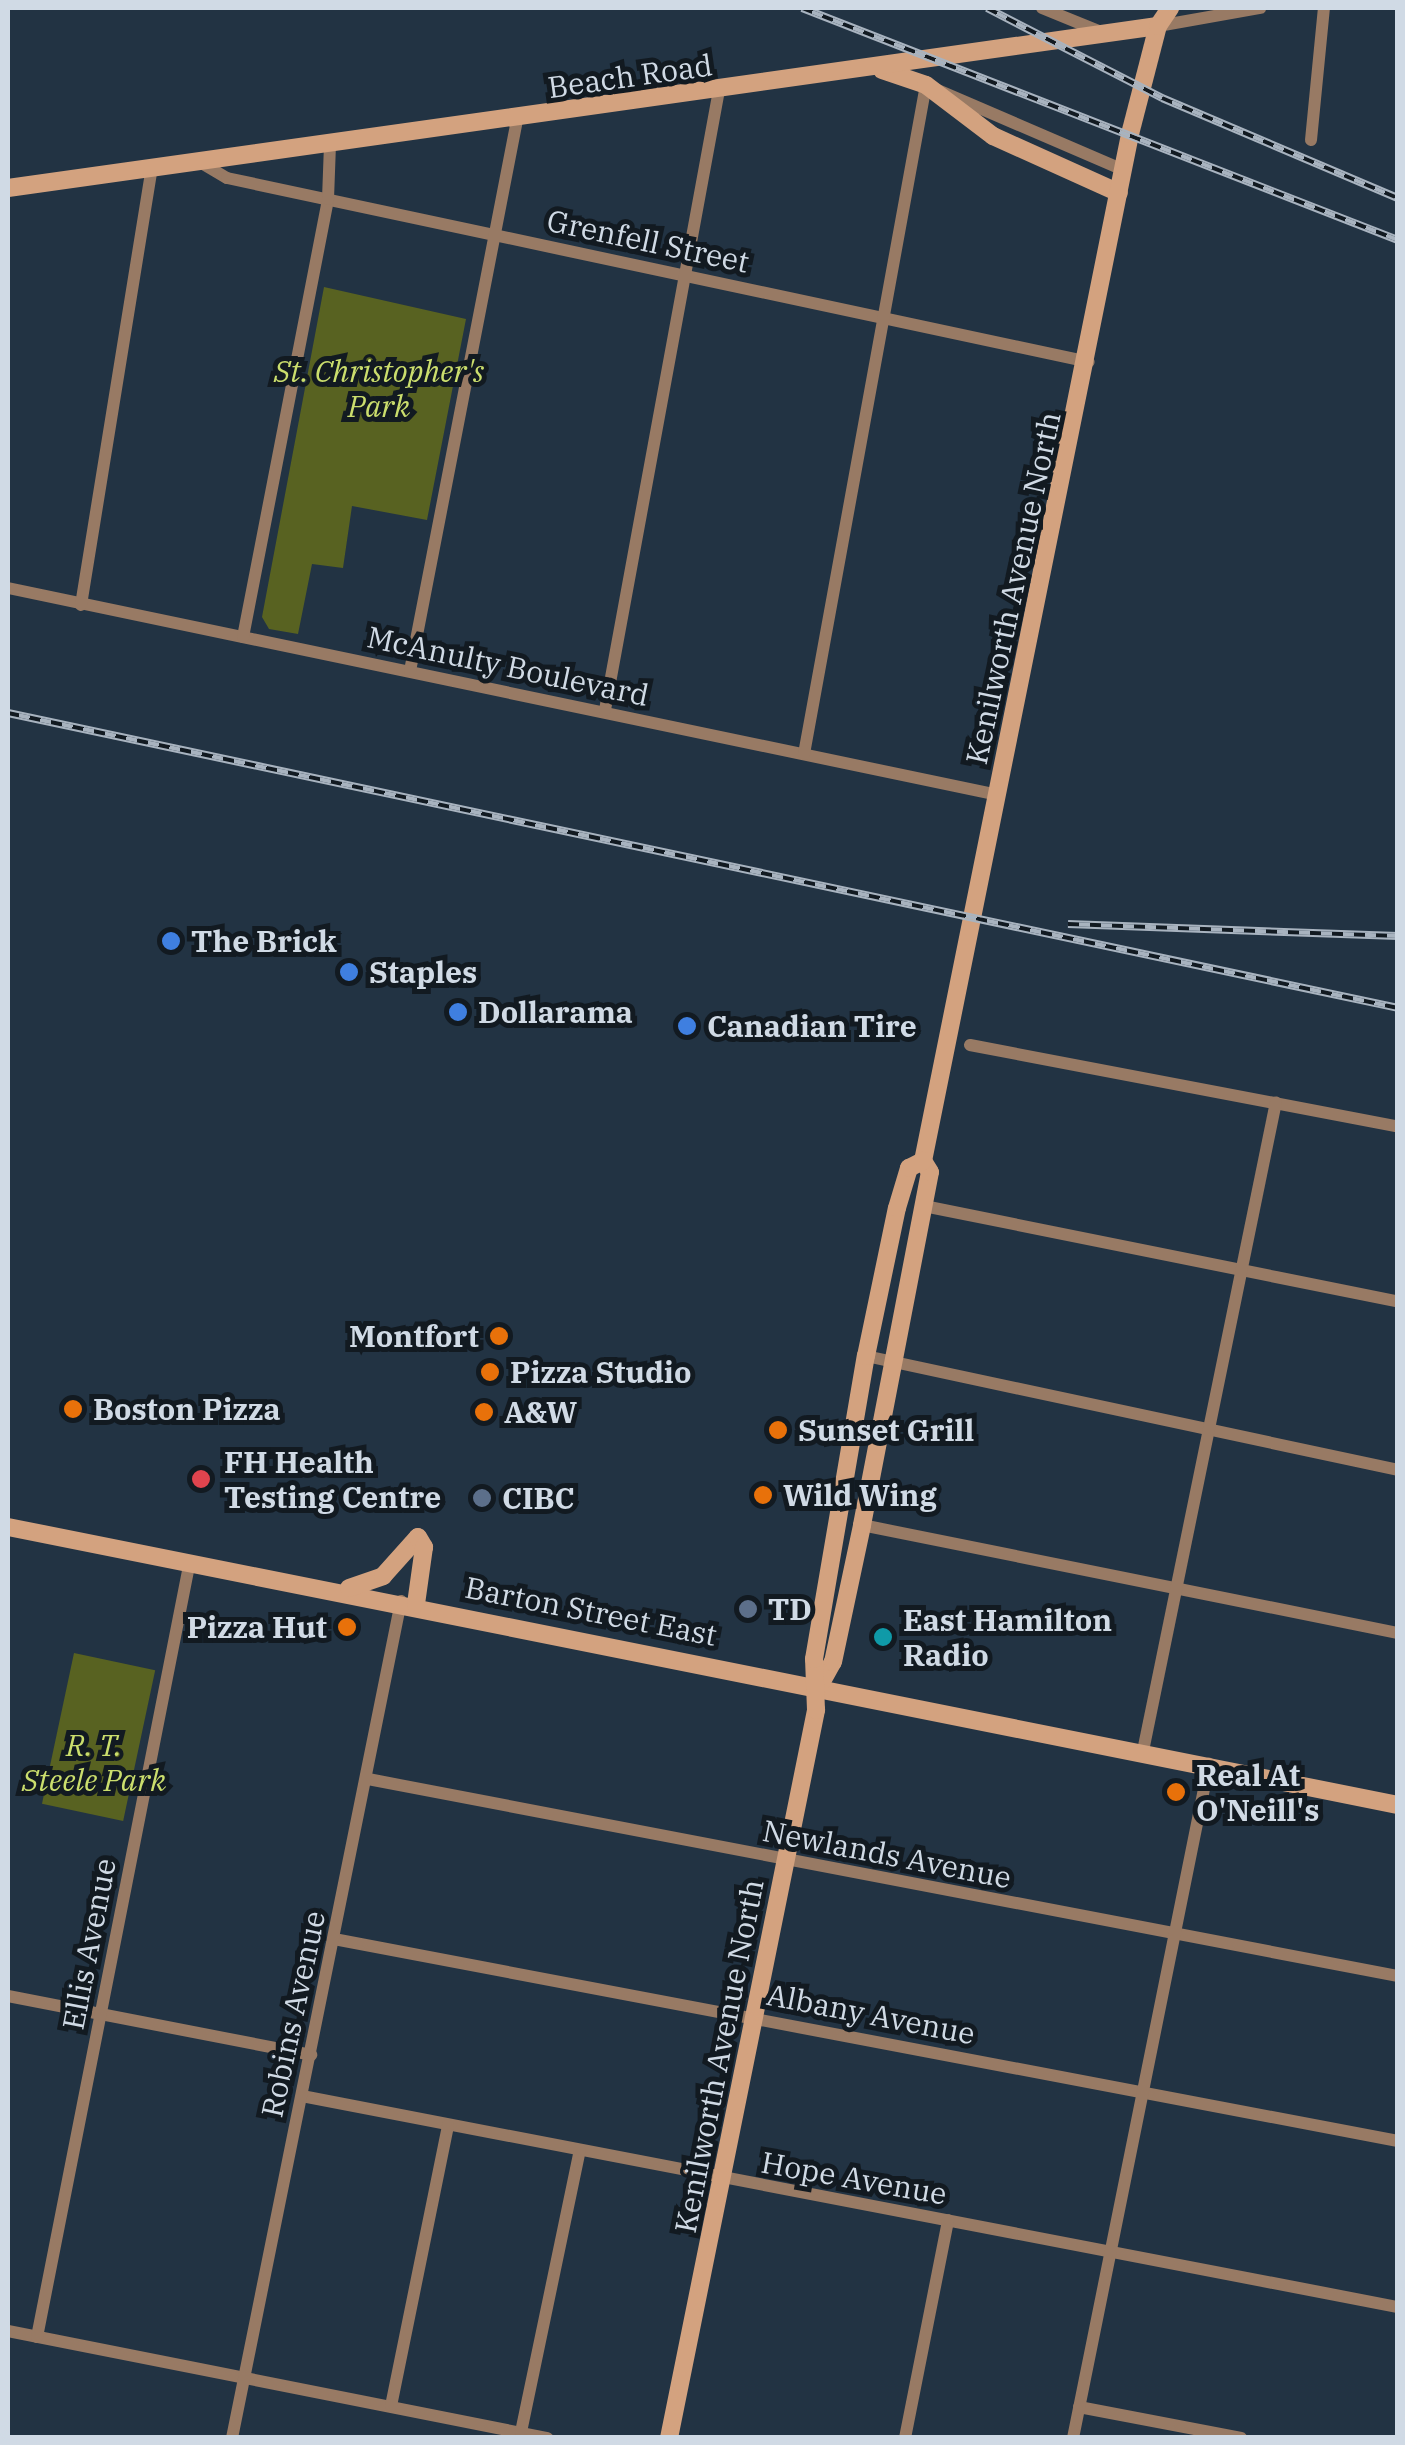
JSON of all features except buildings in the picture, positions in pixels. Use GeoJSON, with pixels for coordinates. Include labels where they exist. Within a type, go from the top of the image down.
{"type":"FeatureCollection","features":[{"type":"Feature","properties":{"kind":"main road","name":"Kenilworth Avenue North"},"geometry":{"type":"LineString","coordinates":[[820,1685],[833,1662],[862,1525],[930,1172],[923,1161],[1089,362],[1123,170],[1157,17],[1170,8]]}},
{"type":"Feature","properties":{"kind":"main road","name":"Beach Road"},"geometry":{"type":"LineString","coordinates":[[8,188],[876,68],[1104,33],[1157,17]]}},
{"type":"Feature","properties":{"kind":"main road"},"geometry":{"type":"LineString","coordinates":[[876,68],[926,85],[993,136],[1119,193]]}},
{"type":"Feature","properties":{"kind":"main road","name":"Kenilworth Avenue North"},"geometry":{"type":"LineString","coordinates":[[669,2438],[820,1685],[817,1641],[866,1356],[909,1168],[923,1161]]}},
{"type":"Feature","properties":{"kind":"main road","name":"Barton Street East"},"geometry":{"type":"LineString","coordinates":[[8,1527],[408,1602],[1398,1805]]}},
{"type":"Feature","properties":{"kind":"main road"},"geometry":{"type":"LineString","coordinates":[[342,1590],[383,1576],[418,1537],[424,1547],[408,1602]]}},
{"type":"Feature","properties":{"kind":"street"},"geometry":{"type":"LineString","coordinates":[[1042,8],[1104,33]]}},
{"type":"Feature","properties":{"kind":"street"},"geometry":{"type":"LineString","coordinates":[[1212,8],[1230,14]]}},
{"type":"Feature","properties":{"kind":"street","name":"Beach Road"},"geometry":{"type":"LineString","coordinates":[[1157,17],[1230,14],[1260,8]]}},
{"type":"Feature","properties":{"kind":"street"},"geometry":{"type":"LineString","coordinates":[[1311,140],[1324,8]]}},
{"type":"Feature","properties":{"kind":"street"},"geometry":{"type":"LineString","coordinates":[[804,754],[926,85],[1123,170]]}},
{"type":"Feature","properties":{"kind":"street"},"geometry":{"type":"LineString","coordinates":[[605,710],[718,90]]}},
{"type":"Feature","properties":{"kind":"street"},"geometry":{"type":"LineString","coordinates":[[410,671],[517,120]]}},
{"type":"Feature","properties":{"kind":"street"},"geometry":{"type":"LineString","coordinates":[[243,636],[328,199],[330,144]]}},
{"type":"Feature","properties":{"kind":"street","name":"Grenfell Street"},"geometry":{"type":"LineString","coordinates":[[200,162],[227,178],[1089,362]]}},
{"type":"Feature","properties":{"kind":"street"},"geometry":{"type":"LineString","coordinates":[[81,605],[152,169]]}},
{"type":"Feature","properties":{"kind":"street","name":"McAnulty Boulevard"},"geometry":{"type":"LineString","coordinates":[[8,588],[998,795]]}},
{"type":"Feature","properties":{"kind":"street"},"geometry":{"type":"LineString","coordinates":[[970,1044],[1398,1127]]}},
{"type":"Feature","properties":{"kind":"street"},"geometry":{"type":"LineString","coordinates":[[1143,1751],[1276,1102]]}},
{"type":"Feature","properties":{"kind":"street"},"geometry":{"type":"LineString","coordinates":[[924,1206],[1398,1302]]}},
{"type":"Feature","properties":{"kind":"street"},"geometry":{"type":"LineString","coordinates":[[866,1356],[1398,1470]]}},
{"type":"Feature","properties":{"kind":"street"},"geometry":{"type":"LineString","coordinates":[[862,1525],[1398,1634]]}},
{"type":"Feature","properties":{"kind":"street","name":"Ellis Avenue"},"geometry":{"type":"LineString","coordinates":[[38,2337],[190,1561]]}},
{"type":"Feature","properties":{"kind":"street","name":"Robins Avenue"},"geometry":{"type":"LineString","coordinates":[[232,2438],[408,1602]]}},
{"type":"Feature","properties":{"kind":"street"},"geometry":{"type":"LineString","coordinates":[[1073,2438],[1210,1764]]}},
{"type":"Feature","properties":{"kind":"street","name":"Newlands Avenue"},"geometry":{"type":"LineString","coordinates":[[368,1779],[1398,1976]]}},
{"type":"Feature","properties":{"kind":"street","name":"Albany Avenue"},"geometry":{"type":"LineString","coordinates":[[334,1939],[1398,2141]]}},
{"type":"Feature","properties":{"kind":"street"},"geometry":{"type":"LineString","coordinates":[[8,1996],[311,2054]]}},
{"type":"Feature","properties":{"kind":"street","name":"Hope Avenue"},"geometry":{"type":"LineString","coordinates":[[302,2096],[1398,2307]]}},
{"type":"Feature","properties":{"kind":"street"},"geometry":{"type":"LineString","coordinates":[[391,2406],[448,2126]]}},
{"type":"Feature","properties":{"kind":"street"},"geometry":{"type":"LineString","coordinates":[[520,2432],[580,2150]]}},
{"type":"Feature","properties":{"kind":"street"},"geometry":{"type":"LineString","coordinates":[[905,2438],[948,2220]]}},
{"type":"Feature","properties":{"kind":"street"},"geometry":{"type":"LineString","coordinates":[[8,2331],[547,2438]]}},
{"type":"Feature","properties":{"kind":"street"},"geometry":{"type":"LineString","coordinates":[[1080,2407],[1241,2438]]}},
{"type":"Feature","properties":{"kind":"green space","name":"St. Christopher's Park"},"geometry":{"type":"Polygon","coordinates":[[[324,287],[466,319],[427,520],[352,506],[343,568],[312,564],[298,634],[269,629],[262,617],[324,287]]]}},
{"type":"Feature","properties":{"kind":"green space","name":"R. T. Steele Park"},"geometry":{"type":"Polygon","coordinates":[[[74,1653],[155,1670],[123,1821],[42,1804],[74,1653]]]}},
{"type":"Feature","properties":{"kind":"railway"},"geometry":{"type":"LineString","coordinates":[[802,8],[1398,240]]}},
{"type":"Feature","properties":{"kind":"railway"},"geometry":{"type":"LineString","coordinates":[[987,8],[1162,98],[1398,198]]}},
{"type":"Feature","properties":{"kind":"railway"},"geometry":{"type":"LineString","coordinates":[[8,713],[1398,1008]]}},
{"type":"Feature","properties":{"kind":"railway"},"geometry":{"type":"LineString","coordinates":[[1068,924],[1398,936]]}},
{"type":"Feature","properties":{"kind":"place","name":"The Brick"},"geometry":{"type":"Point","coordinates":[171,941]}},
{"type":"Feature","properties":{"kind":"place","name":"Staples"},"geometry":{"type":"Point","coordinates":[349,972]}},
{"type":"Feature","properties":{"kind":"place","name":"Dollarama"},"geometry":{"type":"Point","coordinates":[458,1012]}},
{"type":"Feature","properties":{"kind":"place","name":"Canadian Tire"},"geometry":{"type":"Point","coordinates":[687,1026]}},
{"type":"Feature","properties":{"kind":"place","name":"Montfort"},"geometry":{"type":"Point","coordinates":[499,1336]}},
{"type":"Feature","properties":{"kind":"place","name":"Pizza Studio"},"geometry":{"type":"Point","coordinates":[490,1372]}},
{"type":"Feature","properties":{"kind":"place","name":"Boston Pizza"},"geometry":{"type":"Point","coordinates":[73,1409]}},
{"type":"Feature","properties":{"kind":"place","name":"A&W"},"geometry":{"type":"Point","coordinates":[484,1412]}},
{"type":"Feature","properties":{"kind":"place","name":"Sunset Grill"},"geometry":{"type":"Point","coordinates":[778,1430]}},
{"type":"Feature","properties":{"kind":"place","name":"FH Health Testing Centre"},"geometry":{"type":"Point","coordinates":[201,1479]}},
{"type":"Feature","properties":{"kind":"place","name":"Wild Wing"},"geometry":{"type":"Point","coordinates":[763,1495]}},
{"type":"Feature","properties":{"kind":"place","name":"CIBC"},"geometry":{"type":"Point","coordinates":[482,1498]}},
{"type":"Feature","properties":{"kind":"place","name":"TD"},"geometry":{"type":"Point","coordinates":[748,1609]}},
{"type":"Feature","properties":{"kind":"place","name":"Pizza Hut"},"geometry":{"type":"Point","coordinates":[347,1627]}},
{"type":"Feature","properties":{"kind":"place","name":"East Hamilton Radio"},"geometry":{"type":"Point","coordinates":[883,1637]}},
{"type":"Feature","properties":{"kind":"place","name":"Real At O'Neill's"},"geometry":{"type":"Point","coordinates":[1176,1792]}}]}
